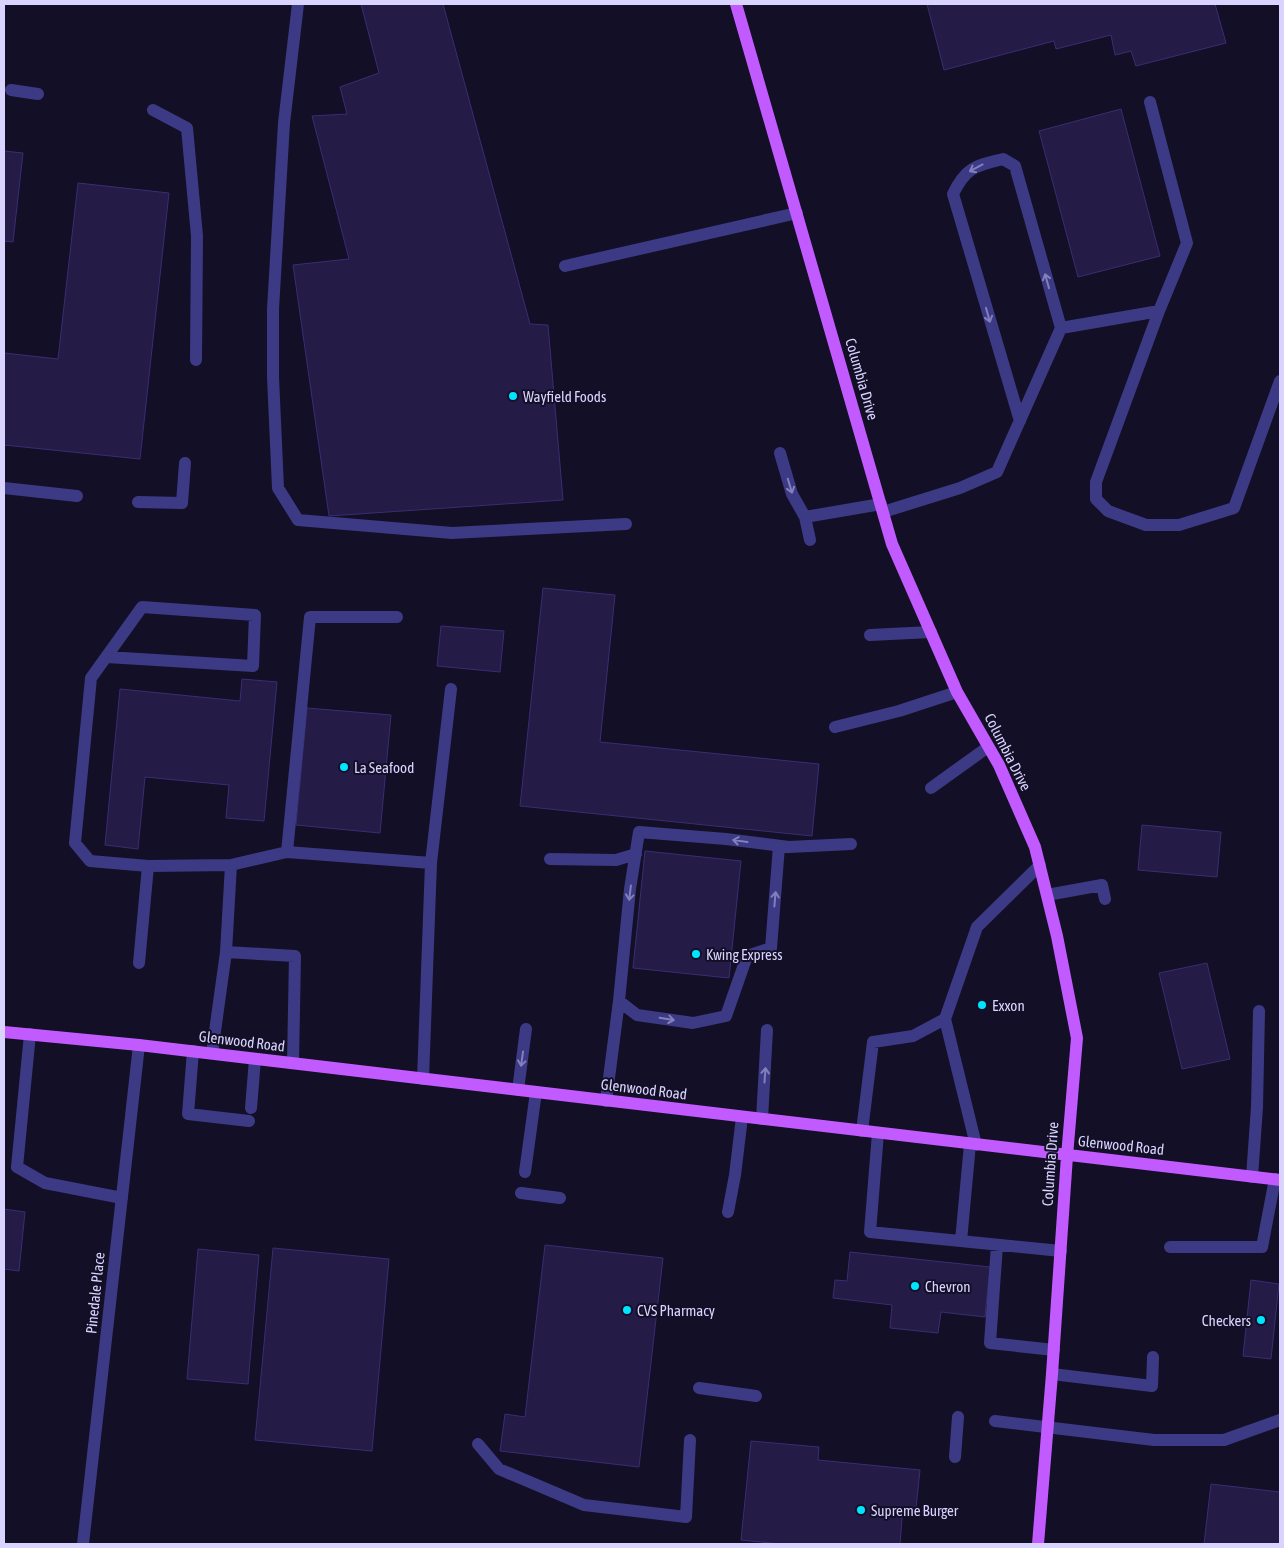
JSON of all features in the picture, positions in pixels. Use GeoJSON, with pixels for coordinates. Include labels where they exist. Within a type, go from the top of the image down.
{"type":"FeatureCollection","features":[{"type":"Feature","properties":{"kind":"main road","name":"Columbia Drive"},"geometry":{"type":"LineString","coordinates":[[736,4],[892,544],[957,692],[999,765],[1035,847],[1057,936],[1077,1038],[1038,1544]]}},
{"type":"Feature","properties":{"kind":"main road","name":"Glenwood Road"},"geometry":{"type":"LineString","coordinates":[[4,1032],[212,1053],[1067,1156],[1278,1179]]}},
{"type":"Feature","properties":{"kind":"street"},"geometry":{"type":"LineString","coordinates":[[298,4],[284,122],[273,309],[273,368],[278,488],[298,520],[452,533],[626,524]]}},
{"type":"Feature","properties":{"kind":"street"},"geometry":{"type":"LineString","coordinates":[[11,90],[38,94]]}},
{"type":"Feature","properties":{"kind":"street"},"geometry":{"type":"LineString","coordinates":[[1150,102],[1187,243],[1158,311],[1096,482],[1096,499],[1108,511],[1146,525],[1179,525],[1234,508],[1280,381]]}},
{"type":"Feature","properties":{"kind":"street"},"geometry":{"type":"LineString","coordinates":[[154,110],[187,128],[197,236],[196,360]]}},
{"type":"Feature","properties":{"kind":"street"},"geometry":{"type":"LineString","coordinates":[[805,517],[882,508],[960,488],[997,472],[1020,421],[1060,328],[1015,166],[1003,158],[973,167],[959,181],[953,194],[1020,421]]}},
{"type":"Feature","properties":{"kind":"street"},"geometry":{"type":"LineString","coordinates":[[565,266],[797,213]]}},
{"type":"Feature","properties":{"kind":"street"},"geometry":{"type":"LineString","coordinates":[[1060,328],[1158,311]]}},
{"type":"Feature","properties":{"kind":"street"},"geometry":{"type":"LineString","coordinates":[[780,454],[792,494],[805,517],[810,540]]}},
{"type":"Feature","properties":{"kind":"street"},"geometry":{"type":"LineString","coordinates":[[138,502],[182,503],[186,463]]}},
{"type":"Feature","properties":{"kind":"street"},"geometry":{"type":"LineString","coordinates":[[4,488],[77,496]]}},
{"type":"Feature","properties":{"kind":"street"},"geometry":{"type":"LineString","coordinates":[[107,657],[253,666],[255,615],[142,607],[91,678],[75,843],[90,861],[148,866],[232,865],[287,852],[432,863]]}},
{"type":"Feature","properties":{"kind":"street"},"geometry":{"type":"LineString","coordinates":[[287,852],[310,616],[397,617]]}},
{"type":"Feature","properties":{"kind":"street"},"geometry":{"type":"LineString","coordinates":[[870,635],[931,632]]}},
{"type":"Feature","properties":{"kind":"street"},"geometry":{"type":"LineString","coordinates":[[423,1079],[432,863],[451,689]]}},
{"type":"Feature","properties":{"kind":"street"},"geometry":{"type":"LineString","coordinates":[[835,727],[899,711],[957,692]]}},
{"type":"Feature","properties":{"kind":"street"},"geometry":{"type":"LineString","coordinates":[[931,788],[988,747]]}},
{"type":"Feature","properties":{"kind":"street"},"geometry":{"type":"LineString","coordinates":[[606,1101],[619,1001],[630,889],[639,832],[726,839],[784,847],[851,844]]}},
{"type":"Feature","properties":{"kind":"street"},"geometry":{"type":"LineString","coordinates":[[619,1001],[637,1015],[693,1024],[726,1016],[747,956],[771,948],[784,847]]}},
{"type":"Feature","properties":{"kind":"street"},"geometry":{"type":"LineString","coordinates":[[550,859],[616,860],[636,854]]}},
{"type":"Feature","properties":{"kind":"street"},"geometry":{"type":"LineString","coordinates":[[212,1053],[226,952],[232,865]]}},
{"type":"Feature","properties":{"kind":"street"},"geometry":{"type":"LineString","coordinates":[[961,1241],[973,1144],[945,1019],[977,927],[1040,865]]}},
{"type":"Feature","properties":{"kind":"street"},"geometry":{"type":"LineString","coordinates":[[139,963],[148,866]]}},
{"type":"Feature","properties":{"kind":"street"},"geometry":{"type":"LineString","coordinates":[[1047,895],[1102,884],[1105,899]]}},
{"type":"Feature","properties":{"kind":"street"},"geometry":{"type":"LineString","coordinates":[[226,952],[295,956],[293,1063]]}},
{"type":"Feature","properties":{"kind":"street"},"geometry":{"type":"LineString","coordinates":[[1252,1177],[1257,1107],[1259,1011]]}},
{"type":"Feature","properties":{"kind":"street"},"geometry":{"type":"LineString","coordinates":[[862,1131],[873,1042],[913,1036],[945,1019]]}},
{"type":"Feature","properties":{"kind":"street"},"geometry":{"type":"LineString","coordinates":[[518,1090],[526,1029]]}},
{"type":"Feature","properties":{"kind":"street"},"geometry":{"type":"LineString","coordinates":[[762,1119],[768,1030]]}},
{"type":"Feature","properties":{"kind":"street"},"geometry":{"type":"LineString","coordinates":[[30,1034],[18,1167],[45,1183],[122,1198]]}},
{"type":"Feature","properties":{"kind":"street","name":"Pinedale Place"},"geometry":{"type":"LineString","coordinates":[[83,1544],[139,1045]]}},
{"type":"Feature","properties":{"kind":"street"},"geometry":{"type":"LineString","coordinates":[[193,1051],[188,1114],[249,1121]]}},
{"type":"Feature","properties":{"kind":"street"},"geometry":{"type":"LineString","coordinates":[[251,1108],[254,1059]]}},
{"type":"Feature","properties":{"kind":"street"},"geometry":{"type":"LineString","coordinates":[[525,1172],[536,1092]]}},
{"type":"Feature","properties":{"kind":"street"},"geometry":{"type":"LineString","coordinates":[[728,1212],[735,1176],[742,1117]]}},
{"type":"Feature","properties":{"kind":"street"},"geometry":{"type":"LineString","coordinates":[[878,1133],[870,1232],[1061,1251]]}},
{"type":"Feature","properties":{"kind":"street"},"geometry":{"type":"LineString","coordinates":[[1170,1247],[1262,1247],[1278,1179]]}},
{"type":"Feature","properties":{"kind":"street"},"geometry":{"type":"LineString","coordinates":[[521,1193],[560,1198]]}},
{"type":"Feature","properties":{"kind":"street"},"geometry":{"type":"LineString","coordinates":[[997,1245],[990,1343],[1054,1350]]}},
{"type":"Feature","properties":{"kind":"street"},"geometry":{"type":"LineString","coordinates":[[1052,1374],[1152,1386],[1153,1356]]}},
{"type":"Feature","properties":{"kind":"street"},"geometry":{"type":"LineString","coordinates":[[699,1388],[756,1396]]}},
{"type":"Feature","properties":{"kind":"street"},"geometry":{"type":"LineString","coordinates":[[956,1457],[958,1417]]}},
{"type":"Feature","properties":{"kind":"street"},"geometry":{"type":"LineString","coordinates":[[995,1421],[1154,1440],[1224,1440],[1280,1420]]}},
{"type":"Feature","properties":{"kind":"street"},"geometry":{"type":"LineString","coordinates":[[478,1444],[499,1468],[584,1505],[686,1517],[690,1440]]}},
{"type":"Feature","properties":{"kind":"building"},"geometry":{"type":"Polygon","coordinates":[[[361,4],[443,4],[530,324],[548,325],[563,500],[329,516],[293,265],[349,259],[312,116],[347,114],[340,87],[379,73],[361,4]]]}},
{"type":"Feature","properties":{"kind":"building"},"geometry":{"type":"Polygon","coordinates":[[[927,4],[1215,4],[1226,43],[1136,66],[1131,51],[1115,55],[1111,35],[1056,49],[1054,41],[944,70],[927,4]]]}},
{"type":"Feature","properties":{"kind":"building"},"geometry":{"type":"Polygon","coordinates":[[[1121,109],[1160,256],[1078,277],[1039,131],[1121,109]]]}},
{"type":"Feature","properties":{"kind":"building"},"geometry":{"type":"Polygon","coordinates":[[[4,151],[23,153],[13,242],[4,241],[4,151]]]}},
{"type":"Feature","properties":{"kind":"building"},"geometry":{"type":"Polygon","coordinates":[[[78,183],[169,193],[140,459],[4,445],[4,353],[58,359],[78,183]]]}},
{"type":"Feature","properties":{"kind":"building"},"geometry":{"type":"Polygon","coordinates":[[[543,588],[615,595],[600,742],[819,764],[812,836],[520,806],[543,588]]]}},
{"type":"Feature","properties":{"kind":"building"},"geometry":{"type":"Polygon","coordinates":[[[441,626],[504,631],[500,672],[437,666],[441,626]]]}},
{"type":"Feature","properties":{"kind":"building"},"geometry":{"type":"Polygon","coordinates":[[[242,679],[277,682],[264,821],[226,818],[229,785],[145,777],[138,849],[105,845],[120,689],[240,701],[242,679]]]}},
{"type":"Feature","properties":{"kind":"building"},"geometry":{"type":"Polygon","coordinates":[[[307,708],[391,715],[380,833],[296,825],[307,708]]]}},
{"type":"Feature","properties":{"kind":"building"},"geometry":{"type":"Polygon","coordinates":[[[1142,825],[1221,832],[1217,877],[1138,870],[1142,825]]]}},
{"type":"Feature","properties":{"kind":"building"},"geometry":{"type":"Polygon","coordinates":[[[645,851],[741,861],[729,978],[633,968],[645,851]]]}},
{"type":"Feature","properties":{"kind":"building"},"geometry":{"type":"Polygon","coordinates":[[[1207,963],[1230,1059],[1182,1069],[1159,973],[1207,963]]]}},
{"type":"Feature","properties":{"kind":"building"},"geometry":{"type":"Polygon","coordinates":[[[4,1209],[25,1212],[19,1271],[4,1269],[4,1209]]]}},
{"type":"Feature","properties":{"kind":"building"},"geometry":{"type":"Polygon","coordinates":[[[545,1245],[663,1258],[639,1467],[500,1451],[505,1414],[525,1417],[545,1245]]]}},
{"type":"Feature","properties":{"kind":"building"},"geometry":{"type":"Polygon","coordinates":[[[273,1248],[389,1259],[372,1451],[255,1440],[273,1248]]]}},
{"type":"Feature","properties":{"kind":"building"},"geometry":{"type":"Polygon","coordinates":[[[198,1249],[259,1255],[248,1384],[187,1379],[198,1249]]]}},
{"type":"Feature","properties":{"kind":"building"},"geometry":{"type":"Polygon","coordinates":[[[850,1252],[990,1267],[985,1317],[941,1312],[938,1333],[890,1328],[892,1305],[833,1298],[835,1280],[847,1281],[850,1252]]]}},
{"type":"Feature","properties":{"kind":"building","name":"Checkers"},"geometry":{"type":"Polygon","coordinates":[[[1251,1280],[1279,1284],[1271,1359],[1243,1356],[1251,1280]]]}},
{"type":"Feature","properties":{"kind":"building"},"geometry":{"type":"Polygon","coordinates":[[[751,1441],[819,1447],[818,1460],[920,1470],[916,1508],[903,1507],[900,1544],[780,1544],[741,1540],[751,1441]]]}},
{"type":"Feature","properties":{"kind":"building"},"geometry":{"type":"Polygon","coordinates":[[[1211,1484],[1280,1492],[1280,1544],[1204,1544],[1211,1484]]]}},
{"type":"Feature","properties":{"kind":"place","name":"Wayfield Foods"},"geometry":{"type":"Point","coordinates":[513,396]}},
{"type":"Feature","properties":{"kind":"place","name":"La Seafood"},"geometry":{"type":"Point","coordinates":[344,767]}},
{"type":"Feature","properties":{"kind":"place","name":"Kwing Express"},"geometry":{"type":"Point","coordinates":[696,954]}},
{"type":"Feature","properties":{"kind":"place","name":"Exxon"},"geometry":{"type":"Point","coordinates":[982,1005]}},
{"type":"Feature","properties":{"kind":"place","name":"Chevron"},"geometry":{"type":"Point","coordinates":[915,1286]}},
{"type":"Feature","properties":{"kind":"place","name":"CVS Pharmacy"},"geometry":{"type":"Point","coordinates":[627,1310]}},
{"type":"Feature","properties":{"kind":"place","name":"Checkers"},"geometry":{"type":"Point","coordinates":[1261,1320]}},
{"type":"Feature","properties":{"kind":"place","name":"Supreme Burger"},"geometry":{"type":"Point","coordinates":[861,1510]}}]}
